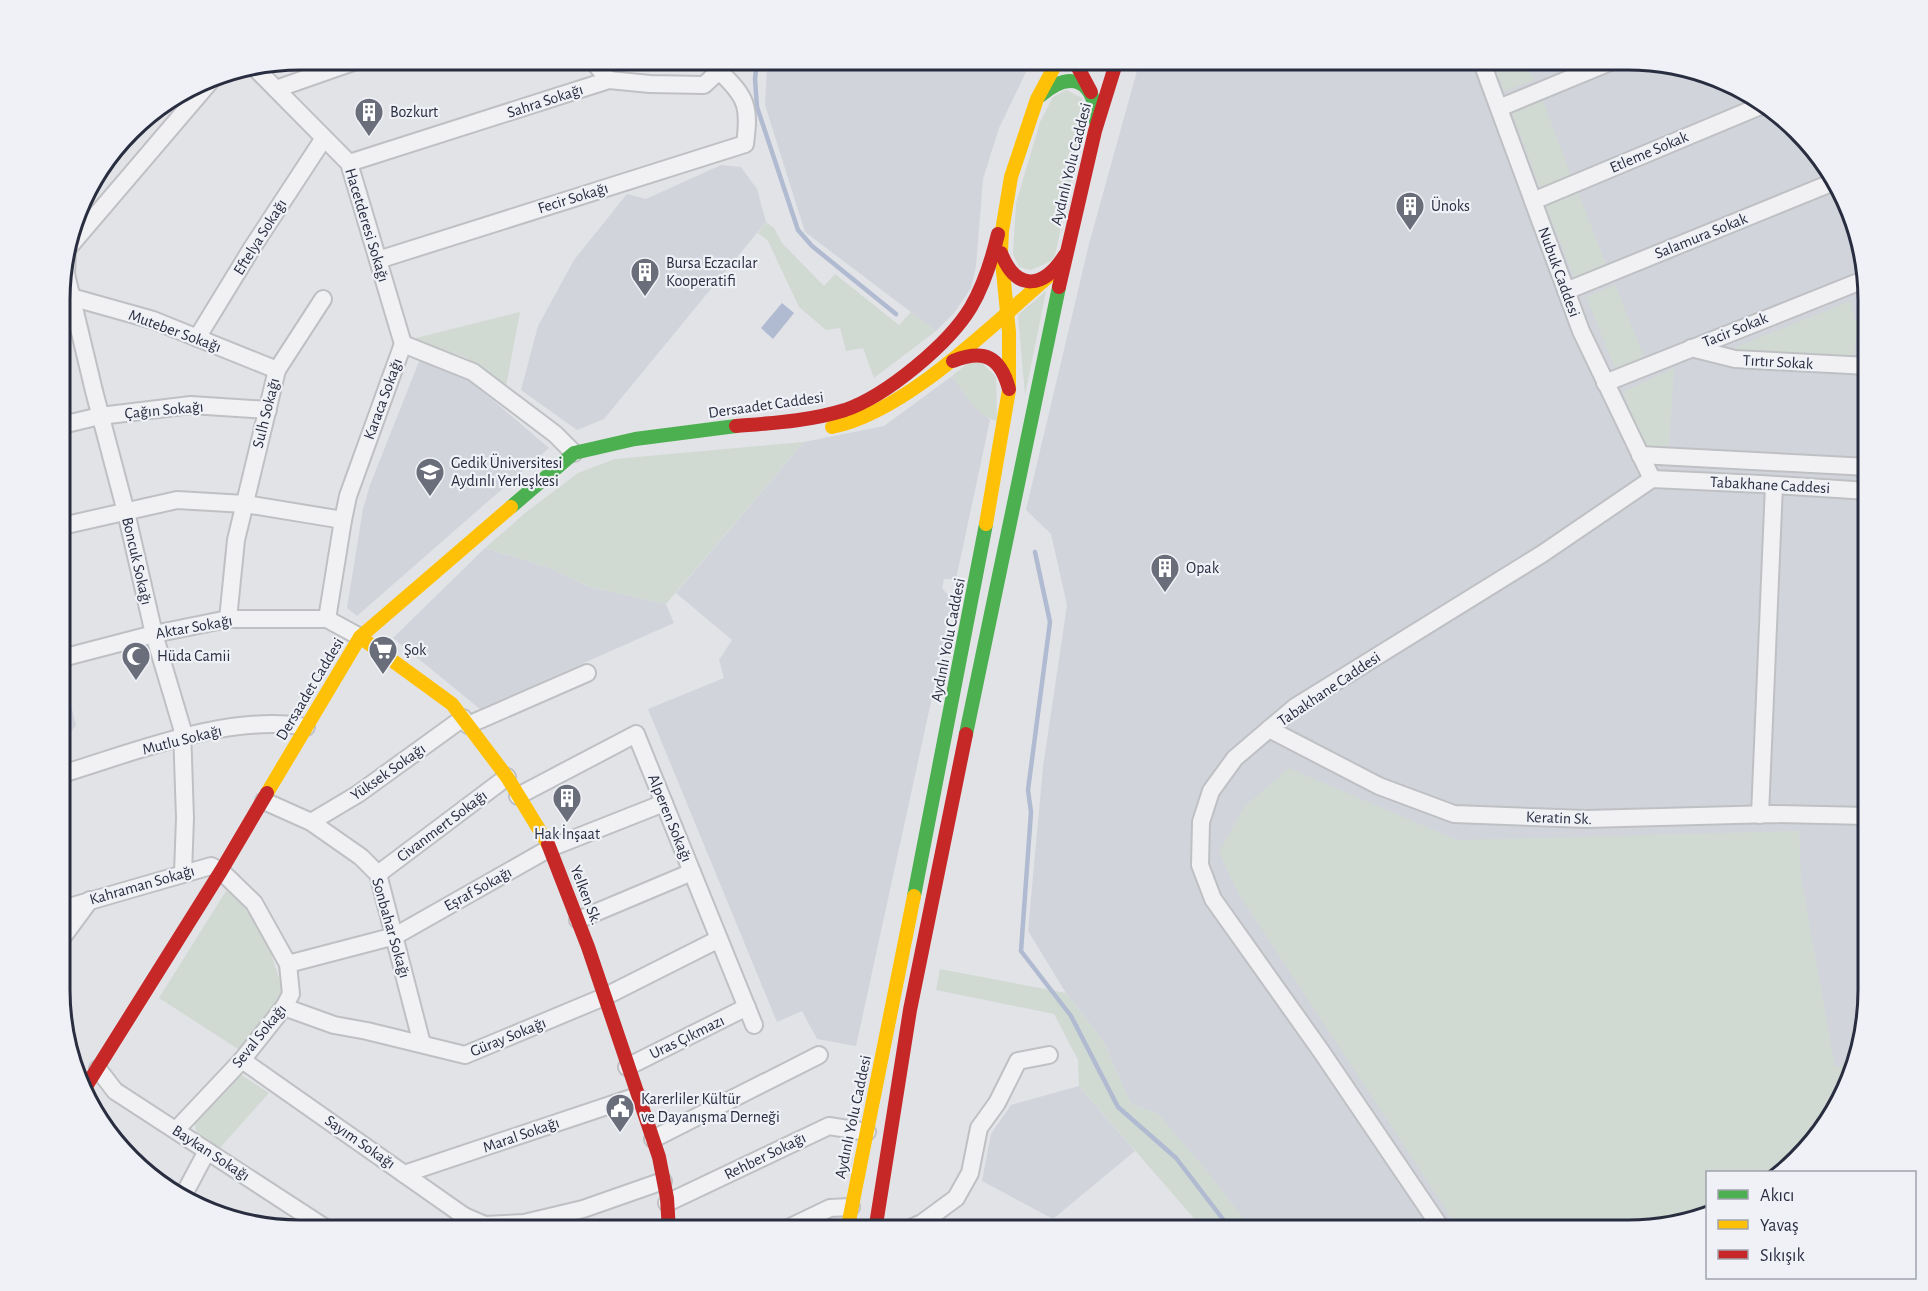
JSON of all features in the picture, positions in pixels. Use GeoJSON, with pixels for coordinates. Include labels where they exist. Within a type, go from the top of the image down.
{"type":"FeatureCollection","features":[{"type":"Feature","properties":{"kind":"main road"},"geometry":{"type":"LineString","coordinates":[[1023,137],[1039,70]]}},
{"type":"Feature","properties":{"kind":"main road","name":"Aydınlı Yolu Caddesi"},"geometry":{"type":"LineString","coordinates":[[849,1220],[975,588],[1009,390],[1010,359],[1000,251],[1011,177],[1037,99],[1053,70]]}},
{"type":"Feature","properties":{"kind":"main road"},"geometry":{"type":"LineString","coordinates":[[1079,70],[1091,92],[1097,115],[1095,131]]}},
{"type":"Feature","properties":{"kind":"main road","name":"Aydınlı Yolu Caddesi"},"geometry":{"type":"LineString","coordinates":[[877,1220],[910,1010],[1065,255],[1095,131],[1114,70]]}},
{"type":"Feature","properties":{"kind":"main road"},"geometry":{"type":"LineString","coordinates":[[1037,99],[1050,86],[1060,81],[1070,80],[1082,83],[1091,92]]}},
{"type":"Feature","properties":{"kind":"main road","name":"Dersaadet Caddesi"},"geometry":{"type":"LineString","coordinates":[[89,1082],[222,871],[360,637],[574,453],[604,444],[788,421],[846,410],[868,399],[918,363],[947,336],[970,308],[985,278],[994,251],[1011,177]]}},
{"type":"Feature","properties":{"kind":"main road"},"geometry":{"type":"LineString","coordinates":[[1000,251],[1004,266],[1010,275],[1019,280],[1037,281],[1048,277]]}},
{"type":"Feature","properties":{"kind":"main road","name":"Dersaadet Caddesi"},"geometry":{"type":"LineString","coordinates":[[678,434],[785,432],[837,426],[863,419],[886,407],[946,364],[1048,277],[1060,266],[1065,255]]}},
{"type":"Feature","properties":{"kind":"main road"},"geometry":{"type":"LineString","coordinates":[[946,364],[967,354],[980,354],[992,358],[1006,374],[1009,390]]}},
{"type":"Feature","properties":{"kind":"main road","name":"Yelken Sk."},"geometry":{"type":"LineString","coordinates":[[360,637],[452,704],[507,777],[550,848],[578,920],[659,1157],[668,1220]]}},
{"type":"Feature","properties":{"kind":"street"},"geometry":{"type":"LineString","coordinates":[[276,89],[330,70]]}},
{"type":"Feature","properties":{"kind":"street"},"geometry":{"type":"LineString","coordinates":[[600,70],[609,80]]}},
{"type":"Feature","properties":{"kind":"street","name":"Sahra Sokağı"},"geometry":{"type":"LineString","coordinates":[[349,163],[609,80],[650,84],[704,85],[718,70]]}},
{"type":"Feature","properties":{"kind":"street","name":"Sahra Sokağı"},"geometry":{"type":"LineString","coordinates":[[725,70],[745,102],[748,120]]}},
{"type":"Feature","properties":{"kind":"street","name":"Nubuk Caddesi"},"geometry":{"type":"LineString","coordinates":[[1486,70],[1581,331],[1652,479]]}},
{"type":"Feature","properties":{"kind":"street"},"geometry":{"type":"LineString","coordinates":[[1499,108],[1591,70]]}},
{"type":"Feature","properties":{"kind":"street","name":"Hacetderesi Sokağı"},"geometry":{"type":"LineString","coordinates":[[261,74],[349,163],[403,344]]}},
{"type":"Feature","properties":{"kind":"street"},"geometry":{"type":"LineString","coordinates":[[81,233],[200,94]]}},
{"type":"Feature","properties":{"kind":"street","name":"Etleme Sokak"},"geometry":{"type":"LineString","coordinates":[[1533,201],[1754,109]]}},
{"type":"Feature","properties":{"kind":"street","name":"Fecir Sokağı"},"geometry":{"type":"LineString","coordinates":[[378,260],[745,144],[748,120]]}},
{"type":"Feature","properties":{"kind":"street","name":"Eftelya Sokağı"},"geometry":{"type":"LineString","coordinates":[[197,338],[252,248],[324,138]]}},
{"type":"Feature","properties":{"kind":"street","name":"Salamura Sokak"},"geometry":{"type":"LineString","coordinates":[[1566,291],[1826,185]]}},
{"type":"Feature","properties":{"kind":"street","name":"Tacir Sokak"},"geometry":{"type":"LineString","coordinates":[[1605,382],[1857,283]]}},
{"type":"Feature","properties":{"kind":"street","name":"Muteber Sokağı"},"geometry":{"type":"LineString","coordinates":[[71,297],[153,320],[277,370]]}},
{"type":"Feature","properties":{"kind":"street","name":"Boncuk Sokağı"},"geometry":{"type":"LineString","coordinates":[[70,310],[71,297]]}},
{"type":"Feature","properties":{"kind":"street","name":"Sulh Sokağı"},"geometry":{"type":"LineString","coordinates":[[228,619],[236,540],[277,370],[323,299]]}},
{"type":"Feature","properties":{"kind":"street","name":"Boncuk Sokağı"},"geometry":{"type":"LineString","coordinates":[[70,325],[100,416],[126,512],[154,634],[182,728],[185,818],[183,873]]}},
{"type":"Feature","properties":{"kind":"street","name":"Karaca Sokağı"},"geometry":{"type":"LineString","coordinates":[[327,619],[343,520],[352,486],[403,344],[473,372],[555,434],[574,453]]}},
{"type":"Feature","properties":{"kind":"street","name":"Tırtır Sokak"},"geometry":{"type":"LineString","coordinates":[[1691,348],[1735,359],[1858,365]]}},
{"type":"Feature","properties":{"kind":"street","name":"Çağın Sokağı"},"geometry":{"type":"LineString","coordinates":[[70,423],[100,416],[191,405],[268,410]]}},
{"type":"Feature","properties":{"kind":"street"},"geometry":{"type":"LineString","coordinates":[[1640,455],[1858,466]]}},
{"type":"Feature","properties":{"kind":"street","name":"Tabakhane Caddesi"},"geometry":{"type":"LineString","coordinates":[[1436,1220],[1321,1051],[1213,898],[1200,865],[1201,822],[1211,791],[1235,758],[1295,707],[1542,554],[1652,479],[1858,490]]}},
{"type":"Feature","properties":{"kind":"street"},"geometry":{"type":"LineString","coordinates":[[1760,815],[1774,484]]}},
{"type":"Feature","properties":{"kind":"street"},"geometry":{"type":"LineString","coordinates":[[70,524],[177,500],[245,504],[343,520]]}},
{"type":"Feature","properties":{"kind":"street","name":"Aktar Sokağı"},"geometry":{"type":"LineString","coordinates":[[70,656],[154,634],[228,619],[327,619],[360,637]]}},
{"type":"Feature","properties":{"kind":"street","name":"Yüksek Sokağı"},"geometry":{"type":"LineString","coordinates":[[311,822],[358,794],[465,722],[587,673]]}},
{"type":"Feature","properties":{"kind":"street","name":"Mutlu Sokağı"},"geometry":{"type":"LineString","coordinates":[[70,772],[183,737],[233,727],[276,724],[306,727]]}},
{"type":"Feature","properties":{"kind":"street","name":"Keratin Sk."},"geometry":{"type":"LineString","coordinates":[[1269,729],[1379,786],[1454,814],[1586,819],[1760,815],[1858,816]]}},
{"type":"Feature","properties":{"kind":"street","name":"Alperen Sokağı"},"geometry":{"type":"LineString","coordinates":[[518,796],[636,734],[754,1025]]}},
{"type":"Feature","properties":{"kind":"street","name":"Civanmert Sokağı"},"geometry":{"type":"LineString","coordinates":[[378,874],[507,777]]}},
{"type":"Feature","properties":{"kind":"street","name":"Sonbahar Sokağı"},"geometry":{"type":"LineString","coordinates":[[264,801],[311,822],[361,857],[378,874],[422,1044]]}},
{"type":"Feature","properties":{"kind":"street","name":"Eşraf Sokağı"},"geometry":{"type":"LineString","coordinates":[[288,964],[395,936],[550,848],[664,803]]}},
{"type":"Feature","properties":{"kind":"street","name":"Kahraman Sokağı"},"geometry":{"type":"LineString","coordinates":[[70,906],[211,866],[222,871]]}},
{"type":"Feature","properties":{"kind":"street","name":"Seval Sokağı"},"geometry":{"type":"LineString","coordinates":[[176,1130],[242,1059],[284,1007],[291,994],[288,964],[254,903],[222,871]]}},
{"type":"Feature","properties":{"kind":"street"},"geometry":{"type":"LineString","coordinates":[[578,920],[692,872]]}},
{"type":"Feature","properties":{"kind":"street"},"geometry":{"type":"LineString","coordinates":[[70,927],[90,900]]}},
{"type":"Feature","properties":{"kind":"street","name":"Güray Sokağı"},"geometry":{"type":"LineString","coordinates":[[284,1007],[334,1025],[465,1055],[604,997],[719,939]]}},
{"type":"Feature","properties":{"kind":"street","name":"Uras Çıkmazı"},"geometry":{"type":"LineString","coordinates":[[627,1067],[747,1007]]}},
{"type":"Feature","properties":{"kind":"street"},"geometry":{"type":"LineString","coordinates":[[653,1139],[819,1055]]}},
{"type":"Feature","properties":{"kind":"street"},"geometry":{"type":"LineString","coordinates":[[926,1220],[956,1198],[970,1173],[979,1128],[998,1103],[1018,1061],[1049,1055]]}},
{"type":"Feature","properties":{"kind":"street","name":"Sayım Sokağı"},"geometry":{"type":"LineString","coordinates":[[242,1059],[404,1174],[457,1220]]}},
{"type":"Feature","properties":{"kind":"street","name":"Baykan Sokağı"},"geometry":{"type":"LineString","coordinates":[[98,1069],[115,1091],[313,1220]]}},
{"type":"Feature","properties":{"kind":"street","name":"Maral Sokağı"},"geometry":{"type":"LineString","coordinates":[[404,1174],[637,1096]]}},
{"type":"Feature","properties":{"kind":"street","name":"Rehber Sokağı"},"geometry":{"type":"LineString","coordinates":[[667,1203],[829,1126],[867,1132]]}},
{"type":"Feature","properties":{"kind":"street"},"geometry":{"type":"LineString","coordinates":[[186,1190],[207,1151]]}},
{"type":"Feature","properties":{"kind":"street","name":"Sayım Sokağı"},"geometry":{"type":"LineString","coordinates":[[537,1220],[583,1209],[663,1181]]}},
{"type":"Feature","properties":{"kind":"street"},"geometry":{"type":"LineString","coordinates":[[805,1220],[830,1208],[851,1207]]}},
{"type":"Feature","properties":{"kind":"shaded area"},"geometry":{"type":"Polygon","coordinates":[[[767,70],[1027,70],[999,128],[983,179],[976,266],[971,288],[954,313],[936,331],[805,232],[765,105],[767,70]]]}},
{"type":"Feature","properties":{"kind":"shaded area"},"geometry":{"type":"Polygon","coordinates":[[[1137,70],[1628,70],[1658,72],[1687,78],[1716,88],[1742,101],[1768,118],[1810,160],[1834,199],[1850,241],[1856,270],[1858,300],[1858,990],[1856,1021],[1850,1050],[1834,1092],[1810,1131],[1770,1171],[1706,1171],[1706,1206],[1658,1219],[1244,1220],[1158,1114],[1131,1104],[1103,1041],[1066,993],[1028,931],[1043,767],[1067,605],[1051,534],[1026,510],[1089,244],[1137,70]]]}},
{"type":"Feature","properties":{"kind":"shaded area"},"geometry":{"type":"Polygon","coordinates":[[[1496,70],[1529,70],[1534,80],[1504,91],[1496,70]]]}},
{"type":"Feature","properties":{"kind":"shaded area"},"geometry":{"type":"Polygon","coordinates":[[[1066,90],[1082,98],[1084,120],[1055,255],[1051,261],[1031,270],[1019,267],[1013,254],[1016,203],[1040,122],[1053,97],[1066,90]]]}},
{"type":"Feature","properties":{"kind":"shaded area"},"geometry":{"type":"Polygon","coordinates":[[[1542,98],[1572,178],[1540,189],[1511,110],[1542,98]]]}},
{"type":"Feature","properties":{"kind":"shaded area"},"geometry":{"type":"Polygon","coordinates":[[[721,165],[741,167],[757,189],[766,222],[604,419],[577,430],[521,390],[538,326],[574,260],[627,194],[646,199],[721,165]]]}},
{"type":"Feature","properties":{"kind":"shaded area"},"geometry":{"type":"Polygon","coordinates":[[[1578,192],[1608,270],[1576,282],[1545,204],[1578,192]]]}},
{"type":"Feature","properties":{"kind":"shaded area"},"geometry":{"type":"Polygon","coordinates":[[[766,222],[774,228],[782,243],[824,286],[835,274],[899,325],[911,312],[936,331],[874,378],[863,348],[846,351],[840,328],[826,330],[799,307],[768,241],[758,233],[766,222]]]}},
{"type":"Feature","properties":{"kind":"shaded area"},"geometry":{"type":"Polygon","coordinates":[[[1615,285],[1645,359],[1616,371],[1586,297],[1615,285]]]}},
{"type":"Feature","properties":{"kind":"shaded area"},"geometry":{"type":"Polygon","coordinates":[[[1046,291],[1025,395],[1018,315],[1046,291]]]}},
{"type":"Feature","properties":{"kind":"shaded area"},"geometry":{"type":"Polygon","coordinates":[[[1851,301],[1857,327],[1854,357],[1731,349],[1851,301]]]}},
{"type":"Feature","properties":{"kind":"shaded area"},"geometry":{"type":"Polygon","coordinates":[[[520,312],[506,386],[467,358],[412,339],[520,312]]]}},
{"type":"Feature","properties":{"kind":"shaded area","name":"Gedik Üniversitesi Aydınlı Yerleşkesi"},"geometry":{"type":"Polygon","coordinates":[[[420,359],[467,378],[549,448],[357,616],[347,608],[363,509],[370,485],[420,359]]]}},
{"type":"Feature","properties":{"kind":"shaded area"},"geometry":{"type":"Polygon","coordinates":[[[973,359],[978,359],[996,377],[997,421],[990,419],[977,409],[952,376],[973,359]]]}},
{"type":"Feature","properties":{"kind":"shaded area"},"geometry":{"type":"Polygon","coordinates":[[[1674,368],[1669,448],[1643,446],[1623,392],[1674,368]]]}},
{"type":"Feature","properties":{"kind":"shaded area"},"geometry":{"type":"Polygon","coordinates":[[[952,376],[976,407],[990,420],[956,579],[944,579],[942,588],[953,601],[856,1046],[817,1039],[802,1011],[777,1022],[648,709],[724,678],[719,660],[732,640],[676,593],[804,442],[884,426],[952,376]]]}},
{"type":"Feature","properties":{"kind":"shaded area"},"geometry":{"type":"Polygon","coordinates":[[[804,442],[666,604],[590,587],[547,567],[485,548],[525,513],[578,473],[615,459],[804,442]]]}},
{"type":"Feature","properties":{"kind":"shaded area"},"geometry":{"type":"Polygon","coordinates":[[[485,548],[547,567],[590,587],[666,604],[674,623],[480,709],[393,638],[485,548]]]}},
{"type":"Feature","properties":{"kind":"shaded area"},"geometry":{"type":"Polygon","coordinates":[[[70,702],[76,725],[70,734],[70,702]]]}},
{"type":"Feature","properties":{"kind":"shaded area"},"geometry":{"type":"Polygon","coordinates":[[[1289,768],[1457,840],[1799,831],[1801,876],[1835,1067],[1845,1065],[1834,1092],[1810,1131],[1770,1171],[1706,1171],[1706,1206],[1687,1213],[1643,1220],[1453,1220],[1238,893],[1219,852],[1245,806],[1289,768]]]}},
{"type":"Feature","properties":{"kind":"shaded area"},"geometry":{"type":"Polygon","coordinates":[[[226,891],[239,900],[267,940],[283,991],[276,1005],[238,1049],[159,998],[226,891]]]}},
{"type":"Feature","properties":{"kind":"shaded area"},"geometry":{"type":"Polygon","coordinates":[[[940,969],[1066,993],[1103,1041],[1131,1104],[1158,1114],[1207,1171],[1245,1220],[1195,1220],[1079,1086],[1078,1060],[1054,1014],[936,990],[940,969]]]}},
{"type":"Feature","properties":{"kind":"shaded area"},"geometry":{"type":"Polygon","coordinates":[[[240,1074],[269,1093],[219,1149],[197,1134],[194,1121],[240,1074]]]}},
{"type":"Feature","properties":{"kind":"shaded area"},"geometry":{"type":"Polygon","coordinates":[[[1079,1086],[1135,1151],[1053,1219],[982,1181],[991,1134],[1011,1105],[1079,1086]]]}},
{"type":"Feature","properties":{"kind":"water"},"geometry":{"type":"Polygon","coordinates":[[[782,303],[794,313],[773,339],[761,328],[782,303]]]}},
{"type":"Feature","properties":{"kind":"waterway"},"geometry":{"type":"LineString","coordinates":[[756,70],[757,107],[798,230],[812,246],[896,314]]}},
{"type":"Feature","properties":{"kind":"waterway"},"geometry":{"type":"LineString","coordinates":[[1035,552],[1050,622],[1028,790],[1031,812],[1021,951],[1071,1016],[1118,1107],[1176,1158],[1224,1220]]}},
{"type":"Feature","properties":{"kind":"traffic: fast"},"geometry":{"type":"LineString","coordinates":[[1040,96],[1062,82],[1080,83],[1087,88],[1092,97],[1096,122]]}},
{"type":"Feature","properties":{"kind":"traffic: fast"},"geometry":{"type":"LineString","coordinates":[[966,734],[1059,287]]}},
{"type":"Feature","properties":{"kind":"traffic: fast"},"geometry":{"type":"LineString","coordinates":[[511,507],[574,453],[635,439],[736,426]]}},
{"type":"Feature","properties":{"kind":"traffic: fast"},"geometry":{"type":"LineString","coordinates":[[914,896],[986,524]]}},
{"type":"Feature","properties":{"kind":"traffic: slow"},"geometry":{"type":"LineString","coordinates":[[986,524],[1009,390],[1009,332],[1001,251],[1002,231],[1011,177],[1037,99],[1053,70]]}},
{"type":"Feature","properties":{"kind":"traffic: slow"},"geometry":{"type":"LineString","coordinates":[[832,427],[860,418],[918,386],[974,342],[1048,277]]}},
{"type":"Feature","properties":{"kind":"traffic: slow"},"geometry":{"type":"LineString","coordinates":[[267,793],[360,637],[511,507]]}},
{"type":"Feature","properties":{"kind":"traffic: slow"},"geometry":{"type":"LineString","coordinates":[[360,637],[452,704],[507,777],[548,844]]}},
{"type":"Feature","properties":{"kind":"traffic: slow"},"geometry":{"type":"LineString","coordinates":[[849,1220],[914,896]]}},
{"type":"Feature","properties":{"kind":"traffic: jam"},"geometry":{"type":"LineString","coordinates":[[1079,70],[1091,92]]}},
{"type":"Feature","properties":{"kind":"traffic: jam"},"geometry":{"type":"LineString","coordinates":[[1059,287],[1095,131],[1114,70]]}},
{"type":"Feature","properties":{"kind":"traffic: jam"},"geometry":{"type":"LineString","coordinates":[[736,426],[791,421],[832,414],[861,403],[897,381],[948,337],[971,307],[987,272],[998,234]]}},
{"type":"Feature","properties":{"kind":"traffic: jam"},"geometry":{"type":"LineString","coordinates":[[1001,253],[1007,266],[1015,275],[1023,280],[1031,281],[1048,274],[1065,255]]}},
{"type":"Feature","properties":{"kind":"traffic: jam"},"geometry":{"type":"LineString","coordinates":[[953,361],[974,356],[989,358],[1001,369],[1009,389]]}},
{"type":"Feature","properties":{"kind":"traffic: jam"},"geometry":{"type":"LineString","coordinates":[[877,1220],[910,1010],[966,734]]}},
{"type":"Feature","properties":{"kind":"traffic: jam"},"geometry":{"type":"LineString","coordinates":[[89,1081],[267,793]]}},
{"type":"Feature","properties":{"kind":"traffic: jam"},"geometry":{"type":"LineString","coordinates":[[548,844],[588,947],[659,1157],[667,1198],[668,1220]]}},
{"type":"Feature","properties":{"kind":"place","name":"Bozkurt"},"geometry":{"type":"Point","coordinates":[369,138]}},
{"type":"Feature","properties":{"kind":"place","name":"Ünoks"},"geometry":{"type":"Point","coordinates":[1410,232]}},
{"type":"Feature","properties":{"kind":"place","name":"Bursa Eczacılar Kooperatifi"},"geometry":{"type":"Point","coordinates":[645,298]}},
{"type":"Feature","properties":{"kind":"place","name":"Gedik Üniversitesi Aydınlı Yerleşkesi"},"geometry":{"type":"Point","coordinates":[430,498]}},
{"type":"Feature","properties":{"kind":"place","name":"Opak"},"geometry":{"type":"Point","coordinates":[1165,594]}},
{"type":"Feature","properties":{"kind":"place","name":"Şok"},"geometry":{"type":"Point","coordinates":[383,676]}},
{"type":"Feature","properties":{"kind":"place","name":"Hüda Camii"},"geometry":{"type":"Point","coordinates":[136,682]}},
{"type":"Feature","properties":{"kind":"place","name":"Hak İnşaat"},"geometry":{"type":"Point","coordinates":[567,824]}},
{"type":"Feature","properties":{"kind":"place","name":"Karerliler Kültür ve Dayanışma Derneği"},"geometry":{"type":"Point","coordinates":[620,1134]}}]}
